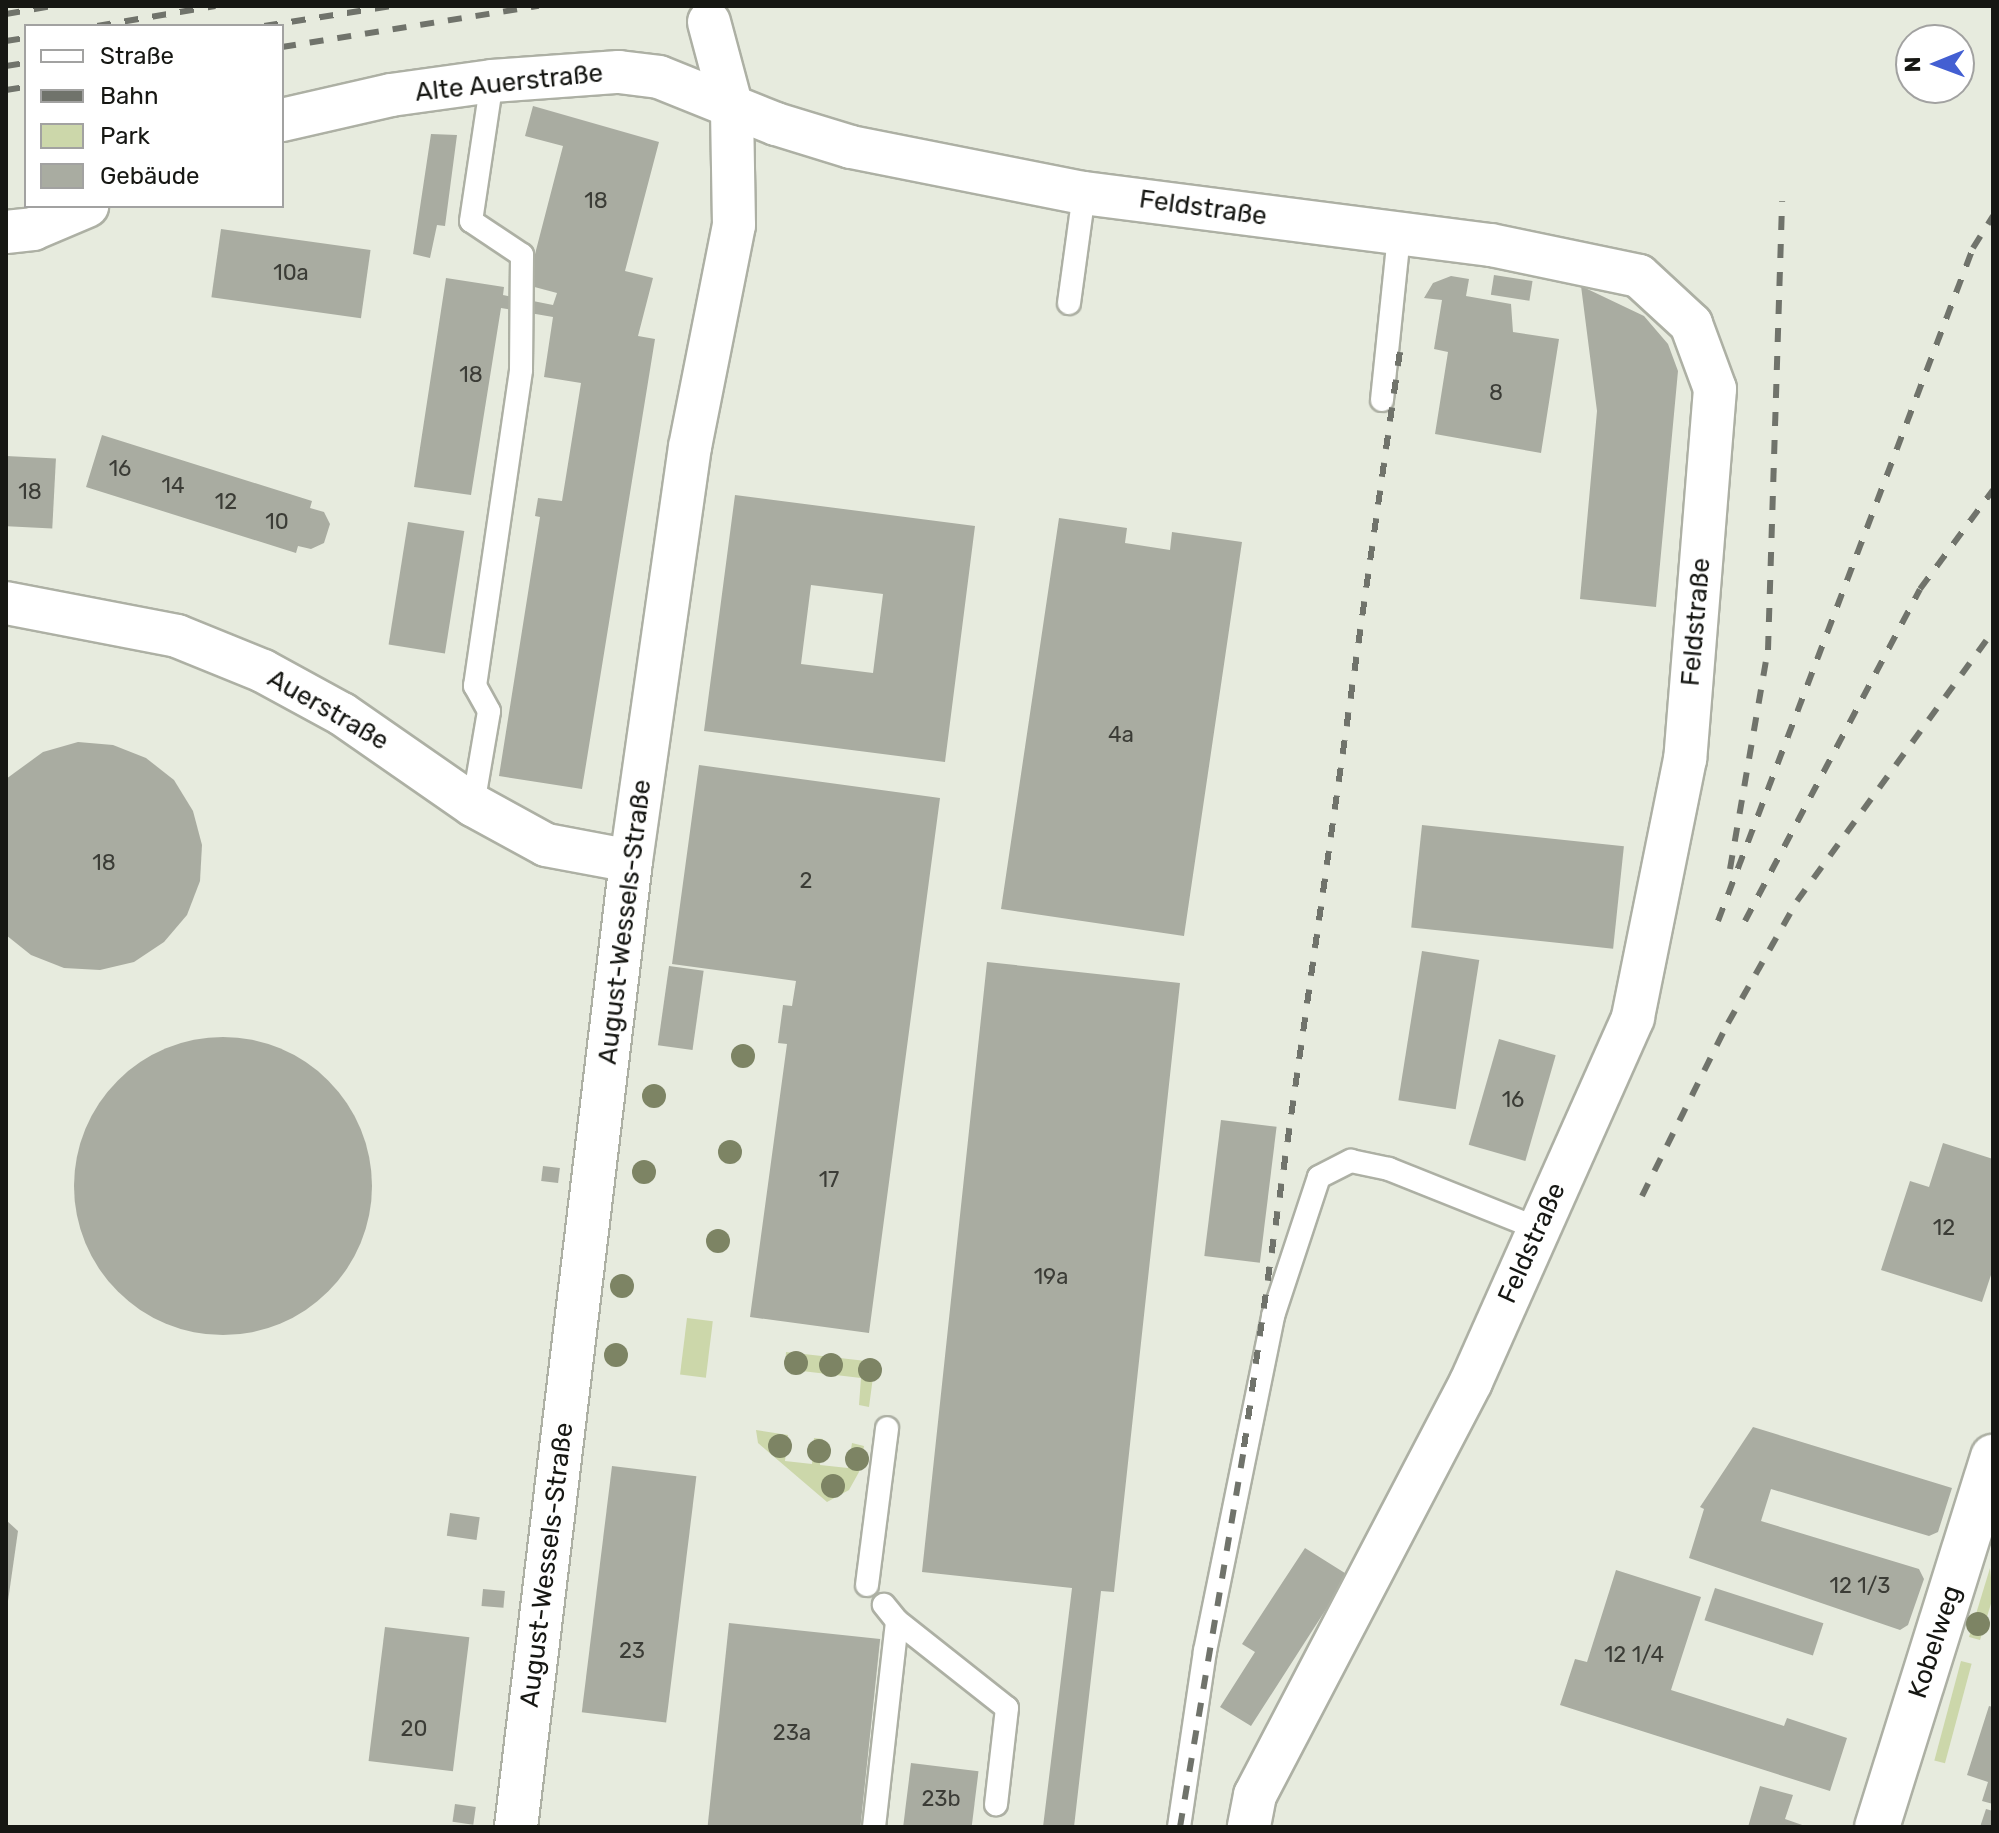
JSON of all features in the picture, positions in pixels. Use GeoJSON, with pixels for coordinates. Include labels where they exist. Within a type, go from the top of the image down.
{"type":"FeatureCollection","features":[{"type":"Feature","properties":{"kind":"street","name":"August-Wessels-Straße"},"geometry":{"type":"LineString","coordinates":[[516,1827],[631,861],[690,447],[734,225],[732,108],[709,22]]}},
{"type":"Feature","properties":{"kind":"street","name":"Alte Auerstraße"},"geometry":{"type":"LineString","coordinates":[[284,120],[391,95],[492,81],[619,72],[691,86],[732,108]]}},
{"type":"Feature","properties":{"kind":"street","name":"Feldstraße"},"geometry":{"type":"LineString","coordinates":[[732,108],[851,147],[1084,193],[1491,245],[1639,276],[1691,324],[1715,389],[1685,759],[1633,1018],[1471,1382],[1255,1795],[1249,1827]]}},
{"type":"Feature","properties":{"kind":"street"},"geometry":{"type":"LineString","coordinates":[[6,232],[33,229],[82,208]]}},
{"type":"Feature","properties":{"kind":"street","name":"Auerstraße"},"geometry":{"type":"LineString","coordinates":[[6,603],[177,636],[263,671],[342,714],[473,805],[546,845],[631,861]]}},
{"type":"Feature","properties":{"kind":"street","name":"Kobelweg"},"geometry":{"type":"LineString","coordinates":[[1877,1827],[1993,1457]]}},
{"type":"Feature","properties":{"kind":"lane"},"geometry":{"type":"LineString","coordinates":[[473,805],[489,711],[475,686],[521,370],[522,255],[471,221],[492,81]]}},
{"type":"Feature","properties":{"kind":"lane"},"geometry":{"type":"LineString","coordinates":[[1069,303],[1084,193]]}},
{"type":"Feature","properties":{"kind":"lane"},"geometry":{"type":"LineString","coordinates":[[1382,400],[1399,235]]}},
{"type":"Feature","properties":{"kind":"lane"},"geometry":{"type":"LineString","coordinates":[[1179,1827],[1205,1651],[1273,1316],[1319,1177],[1351,1161],[1389,1169],[1539,1229]]}},
{"type":"Feature","properties":{"kind":"lane"},"geometry":{"type":"LineString","coordinates":[[867,1585],[887,1428]]}},
{"type":"Feature","properties":{"kind":"lane"},"geometry":{"type":"LineString","coordinates":[[874,1827],[891,1613],[1007,1708],[996,1804]]}},
{"type":"Feature","properties":{"kind":"green space"},"geometry":{"type":"Polygon","coordinates":[[[687,1318],[713,1321],[706,1378],[680,1375],[687,1318]]]}},
{"type":"Feature","properties":{"kind":"green space"},"geometry":{"type":"Polygon","coordinates":[[[786,1352],[875,1362],[869,1407],[859,1405],[861,1378],[785,1369],[786,1352]]]}},
{"type":"Feature","properties":{"kind":"green space"},"geometry":{"type":"Polygon","coordinates":[[[756,1430],[788,1435],[785,1461],[812,1464],[814,1438],[823,1439],[820,1465],[848,1468],[852,1443],[864,1446],[859,1472],[849,1490],[827,1502],[758,1443],[756,1430]]]}},
{"type":"Feature","properties":{"kind":"green space"},"geometry":{"type":"Polygon","coordinates":[[[1990,1568],[1993,1597],[1980,1640],[1969,1637],[1990,1568]]]}},
{"type":"Feature","properties":{"kind":"green space"},"geometry":{"type":"Polygon","coordinates":[[[1961,1661],[1972,1664],[1945,1763],[1934,1760],[1961,1661]]]}},
{"type":"Feature","properties":{"kind":"building"},"geometry":{"type":"Polygon","coordinates":[[[533,106],[659,142],[625,271],[653,278],[638,336],[655,339],[582,789],[499,776],[540,517],[535,516],[538,498],[562,501],[581,383],[544,377],[553,317],[501,308],[471,495],[414,487],[446,278],[504,287],[503,295],[553,305],[557,293],[527,285],[563,146],[525,136],[533,106]]]}},
{"type":"Feature","properties":{"kind":"building"},"geometry":{"type":"Polygon","coordinates":[[[431,134],[457,135],[445,226],[437,225],[430,258],[413,254],[431,134]]]}},
{"type":"Feature","properties":{"kind":"building"},"geometry":{"type":"Polygon","coordinates":[[[221,229],[371,250],[361,318],[211,297],[221,229]]]}},
{"type":"Feature","properties":{"kind":"building"},"geometry":{"type":"Polygon","coordinates":[[[1494,275],[1533,281],[1529,301],[1491,295],[1494,275]]]}},
{"type":"Feature","properties":{"kind":"building"},"geometry":{"type":"Polygon","coordinates":[[[1451,276],[1469,279],[1466,296],[1511,304],[1513,332],[1559,339],[1541,453],[1435,434],[1448,352],[1434,349],[1442,300],[1424,298],[1433,283],[1451,276]]]}},
{"type":"Feature","properties":{"kind":"building"},"geometry":{"type":"Polygon","coordinates":[[[1581,286],[1644,316],[1668,344],[1678,371],[1656,607],[1580,599],[1597,411],[1581,286]]]}},
{"type":"Feature","properties":{"kind":"building"},"geometry":{"type":"Polygon","coordinates":[[[102,435],[312,501],[310,508],[324,512],[330,524],[324,543],[311,549],[298,546],[296,553],[86,487],[102,435]]]}},
{"type":"Feature","properties":{"kind":"building"},"geometry":{"type":"Polygon","coordinates":[[[6,456],[56,459],[52,529],[6,526],[6,456]]]}},
{"type":"Feature","properties":{"kind":"building"},"geometry":{"type":"Polygon","coordinates":[[[735,495],[975,526],[945,762],[704,731],[735,495]],[[811,585],[801,664],[873,673],[883,594],[811,585]]]}},
{"type":"Feature","properties":{"kind":"building"},"geometry":{"type":"Polygon","coordinates":[[[1059,518],[1127,528],[1125,543],[1170,550],[1172,532],[1242,542],[1184,936],[1001,909],[1059,518]]]}},
{"type":"Feature","properties":{"kind":"building"},"geometry":{"type":"Polygon","coordinates":[[[408,522],[464,531],[445,653],[389,644],[408,522]]]}},
{"type":"Feature","properties":{"kind":"building"},"geometry":{"type":"Polygon","coordinates":[[[78,742],[113,745],[146,758],[174,780],[193,811],[202,845],[200,881],[187,915],[164,942],[134,962],[100,970],[64,968],[31,955],[6,935],[6,779],[43,752],[78,742]]]}},
{"type":"Feature","properties":{"kind":"building"},"geometry":{"type":"Polygon","coordinates":[[[699,765],[940,798],[869,1333],[750,1317],[787,1044],[778,1043],[783,1005],[792,1006],[796,981],[672,964],[699,765]]]}},
{"type":"Feature","properties":{"kind":"building"},"geometry":{"type":"Polygon","coordinates":[[[1422,825],[1624,846],[1613,949],[1411,927],[1422,825]]]}},
{"type":"Feature","properties":{"kind":"building"},"geometry":{"type":"Polygon","coordinates":[[[1422,951],[1479,960],[1456,1109],[1398,1100],[1422,951]]]}},
{"type":"Feature","properties":{"kind":"building"},"geometry":{"type":"Polygon","coordinates":[[[987,962],[1180,983],[1114,1592],[1101,1591],[1074,1827],[1043,1827],[1072,1588],[922,1572],[987,962]]]}},
{"type":"Feature","properties":{"kind":"building"},"geometry":{"type":"Polygon","coordinates":[[[669,966],[704,971],[693,1050],[658,1045],[669,966]]]}},
{"type":"Feature","properties":{"kind":"building"},"geometry":{"type":"Polygon","coordinates":[[[208,1037],[238,1037],[266,1043],[293,1054],[329,1080],[347,1103],[361,1129],[372,1171],[372,1201],[361,1243],[347,1269],[329,1292],[293,1318],[266,1329],[238,1335],[208,1335],[180,1329],[153,1318],[117,1292],[108,1281],[91,1256],[80,1229],[74,1201],[74,1171],[80,1143],[91,1116],[117,1080],[128,1071],[153,1054],[180,1043],[208,1037]]]}},
{"type":"Feature","properties":{"kind":"building"},"geometry":{"type":"Polygon","coordinates":[[[1499,1039],[1556,1055],[1525,1161],[1469,1145],[1499,1039]]]}},
{"type":"Feature","properties":{"kind":"building"},"geometry":{"type":"Polygon","coordinates":[[[1221,1120],[1277,1127],[1260,1263],[1204,1256],[1221,1120]]]}},
{"type":"Feature","properties":{"kind":"building"},"geometry":{"type":"Polygon","coordinates":[[[1943,1143],[1993,1159],[1993,1269],[1982,1302],[1881,1270],[1910,1181],[1929,1187],[1943,1143]]]}},
{"type":"Feature","properties":{"kind":"building"},"geometry":{"type":"Polygon","coordinates":[[[543,1166],[560,1168],[558,1183],[541,1181],[543,1166]]]}},
{"type":"Feature","properties":{"kind":"building"},"geometry":{"type":"Polygon","coordinates":[[[1753,1427],[1952,1488],[1938,1532],[1929,1536],[1771,1489],[1761,1521],[1919,1569],[1924,1579],[1908,1625],[1900,1630],[1689,1558],[1704,1509],[1700,1507],[1753,1427]]]}},
{"type":"Feature","properties":{"kind":"building"},"geometry":{"type":"Polygon","coordinates":[[[612,1466],[696,1476],[666,1723],[582,1712],[612,1466]]]}},
{"type":"Feature","properties":{"kind":"building"},"geometry":{"type":"Polygon","coordinates":[[[450,1513],[480,1517],[477,1540],[447,1536],[450,1513]]]}},
{"type":"Feature","properties":{"kind":"building"},"geometry":{"type":"Polygon","coordinates":[[[6,1520],[18,1531],[8,1601],[6,1601],[6,1520]]]}},
{"type":"Feature","properties":{"kind":"building"},"geometry":{"type":"Polygon","coordinates":[[[1305,1548],[1348,1575],[1251,1726],[1220,1707],[1255,1652],[1242,1644],[1305,1548]]]}},
{"type":"Feature","properties":{"kind":"building"},"geometry":{"type":"Polygon","coordinates":[[[1616,1570],[1701,1597],[1671,1690],[1784,1726],[1787,1718],[1847,1738],[1830,1791],[1560,1705],[1575,1659],[1587,1662],[1616,1570]]]}},
{"type":"Feature","properties":{"kind":"building"},"geometry":{"type":"Polygon","coordinates":[[[1715,1588],[1823,1623],[1813,1656],[1704,1620],[1715,1588]]]}},
{"type":"Feature","properties":{"kind":"building"},"geometry":{"type":"Polygon","coordinates":[[[483,1589],[505,1591],[503,1608],[482,1606],[483,1589]]]}},
{"type":"Feature","properties":{"kind":"building"},"geometry":{"type":"Polygon","coordinates":[[[729,1623],[880,1639],[860,1827],[708,1827],[729,1623]]]}},
{"type":"Feature","properties":{"kind":"building"},"geometry":{"type":"Polygon","coordinates":[[[385,1627],[469,1637],[453,1771],[369,1761],[385,1627]]]}},
{"type":"Feature","properties":{"kind":"building"},"geometry":{"type":"Polygon","coordinates":[[[1989,1706],[1993,1707],[1993,1804],[1982,1801],[1988,1782],[1967,1775],[1989,1706]]]}},
{"type":"Feature","properties":{"kind":"building"},"geometry":{"type":"Polygon","coordinates":[[[911,1763],[978,1771],[972,1827],[903,1827],[911,1763]]]}},
{"type":"Feature","properties":{"kind":"building"},"geometry":{"type":"Polygon","coordinates":[[[1760,1786],[1793,1795],[1785,1819],[1808,1827],[1748,1827],[1760,1786]]]}},
{"type":"Feature","properties":{"kind":"building"},"geometry":{"type":"Polygon","coordinates":[[[455,1804],[476,1807],[473,1825],[452,1822],[455,1804]]]}},
{"type":"Feature","properties":{"kind":"building"},"geometry":{"type":"Polygon","coordinates":[[[1986,1809],[1993,1811],[1993,1827],[1980,1827],[1986,1809]]]}},
{"type":"Feature","properties":{"kind":"railway"},"geometry":{"type":"LineString","coordinates":[[6,14],[53,6]]}},
{"type":"Feature","properties":{"kind":"railway"},"geometry":{"type":"LineString","coordinates":[[109,24],[215,6]]}},
{"type":"Feature","properties":{"kind":"railway"},"geometry":{"type":"LineString","coordinates":[[277,24],[391,6]]}},
{"type":"Feature","properties":{"kind":"railway"},"geometry":{"type":"LineString","coordinates":[[284,47],[539,6]]}},
{"type":"Feature","properties":{"kind":"railway"},"geometry":{"type":"LineString","coordinates":[[6,41],[24,38]]}},
{"type":"Feature","properties":{"kind":"railway"},"geometry":{"type":"LineString","coordinates":[[6,66],[24,63]]}},
{"type":"Feature","properties":{"kind":"railway"},"geometry":{"type":"LineString","coordinates":[[6,90],[24,87]]}},
{"type":"Feature","properties":{"kind":"railway"},"geometry":{"type":"LineString","coordinates":[[1730,869],[1768,650],[1782,201]]}},
{"type":"Feature","properties":{"kind":"railway"},"geometry":{"type":"LineString","coordinates":[[1718,921],[1973,248],[1993,216]]}},
{"type":"Feature","properties":{"kind":"railway"},"geometry":{"type":"LineString","coordinates":[[1180,1827],[1244,1447],[1401,344]]}},
{"type":"Feature","properties":{"kind":"railway"},"geometry":{"type":"LineString","coordinates":[[1745,921],[1920,589],[1993,490]]}},
{"type":"Feature","properties":{"kind":"railway"},"geometry":{"type":"LineString","coordinates":[[1642,1196],[1728,1023],[1797,901],[1993,631]]}}]}
